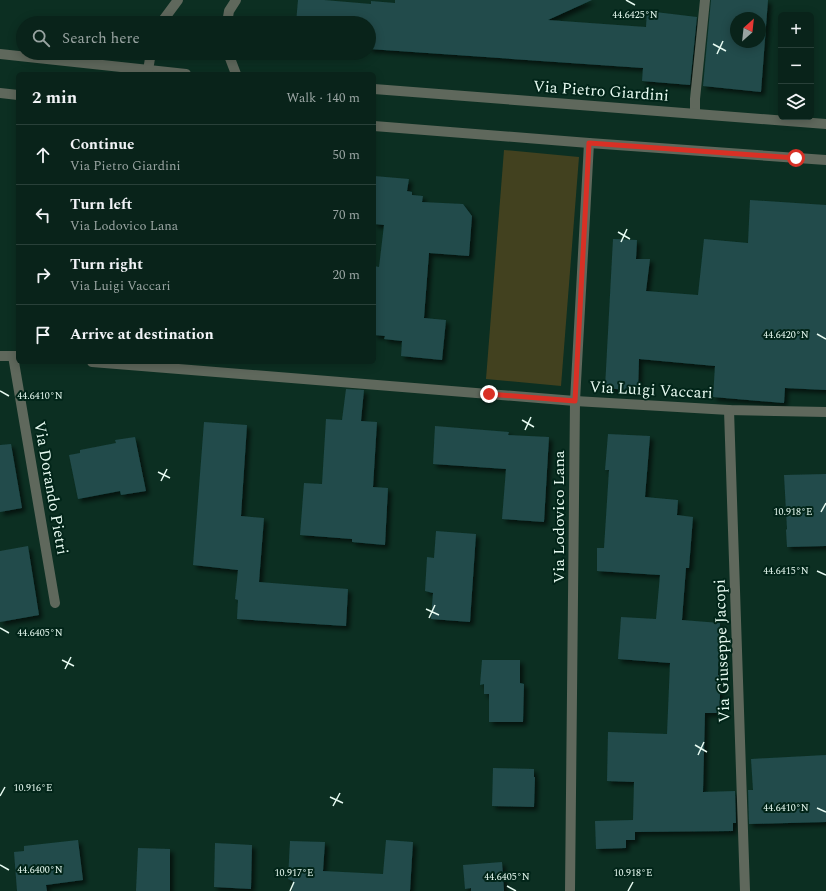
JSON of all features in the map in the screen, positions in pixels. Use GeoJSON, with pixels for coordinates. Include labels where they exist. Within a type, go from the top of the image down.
{"type":"FeatureCollection","features":[{"type":"Feature","properties":{"kind":"street"},"geometry":{"type":"LineString","coordinates":[[166,16],[178,0]]}},
{"type":"Feature","properties":{"kind":"street"},"geometry":{"type":"LineString","coordinates":[[228,16],[229,11],[236,0]]}},
{"type":"Feature","properties":{"kind":"street"},"geometry":{"type":"LineString","coordinates":[[695,113],[695,99],[705,0]]}},
{"type":"Feature","properties":{"kind":"street"},"geometry":{"type":"LineString","coordinates":[[0,54],[16,56]]}},
{"type":"Feature","properties":{"kind":"street"},"geometry":{"type":"LineString","coordinates":[[56,60],[167,72]]}},
{"type":"Feature","properties":{"kind":"street"},"geometry":{"type":"LineString","coordinates":[[148,70],[150,60]]}},
{"type":"Feature","properties":{"kind":"street"},"geometry":{"type":"LineString","coordinates":[[231,60],[235,72]]}},
{"type":"Feature","properties":{"kind":"street","name":"Via Pietro Giardini"},"geometry":{"type":"LineString","coordinates":[[376,89],[826,124]]}},
{"type":"Feature","properties":{"kind":"street"},"geometry":{"type":"LineString","coordinates":[[0,93],[16,95]]}},
{"type":"Feature","properties":{"kind":"street"},"geometry":{"type":"LineString","coordinates":[[376,126],[826,160]]}},
{"type":"Feature","properties":{"kind":"street","name":"Via Lodovico Lana"},"geometry":{"type":"LineString","coordinates":[[570,891],[575,401],[589,143]]}},
{"type":"Feature","properties":{"kind":"street"},"geometry":{"type":"LineString","coordinates":[[0,356],[16,356]]}},
{"type":"Feature","properties":{"kind":"street","name":"Via Dorando Pietri"},"geometry":{"type":"LineString","coordinates":[[17,364],[56,602]]}},
{"type":"Feature","properties":{"kind":"street","name":"Via Luigi Vaccari"},"geometry":{"type":"LineString","coordinates":[[117,364],[575,401],[729,410],[826,412]]}},
{"type":"Feature","properties":{"kind":"street","name":"Via Giuseppe Jacopi"},"geometry":{"type":"LineString","coordinates":[[729,410],[745,891]]}},
{"type":"Feature","properties":{"kind":"shaded area"},"geometry":{"type":"Polygon","coordinates":[[[504,150],[579,157],[561,386],[486,379],[504,150]]]}},
{"type":"Feature","properties":{"kind":"building"},"geometry":{"type":"Polygon","coordinates":[[[298,0],[324,0],[371,4],[371,1],[395,3],[395,0],[592,0],[548,20],[646,27],[647,11],[697,17],[690,85],[642,81],[643,68],[376,49],[376,16],[297,16],[298,0]]]}},
{"type":"Feature","properties":{"kind":"building"},"geometry":{"type":"Polygon","coordinates":[[[711,0],[768,0],[766,26],[766,12],[730,12],[730,48],[764,48],[761,92],[703,86],[711,0]]]}},
{"type":"Feature","properties":{"kind":"building"},"geometry":{"type":"Polygon","coordinates":[[[376,176],[409,179],[407,191],[412,192],[412,195],[423,196],[422,202],[463,204],[472,216],[469,256],[429,253],[424,318],[446,320],[442,360],[401,356],[402,341],[384,339],[385,336],[376,335],[376,266],[379,267],[384,225],[376,224],[376,176]]]}},
{"type":"Feature","properties":{"kind":"building"},"geometry":{"type":"Polygon","coordinates":[[[750,200],[826,205],[826,390],[785,388],[784,403],[713,397],[715,366],[639,359],[638,391],[605,388],[613,239],[637,240],[636,259],[650,259],[646,291],[698,295],[704,239],[748,243],[750,200]]]}},
{"type":"Feature","properties":{"kind":"building"},"geometry":{"type":"Polygon","coordinates":[[[346,389],[364,390],[361,421],[377,422],[373,487],[388,488],[385,545],[352,542],[352,539],[300,535],[304,483],[322,484],[326,419],[342,420],[346,389]]]}},
{"type":"Feature","properties":{"kind":"building"},"geometry":{"type":"Polygon","coordinates":[[[204,422],[247,425],[241,516],[264,518],[259,582],[348,589],[346,626],[237,619],[238,600],[235,599],[238,570],[193,565],[204,422]]]}},
{"type":"Feature","properties":{"kind":"building"},"geometry":{"type":"Polygon","coordinates":[[[435,426],[509,432],[508,435],[549,437],[544,522],[502,519],[506,469],[433,464],[435,426]]]}},
{"type":"Feature","properties":{"kind":"building"},"geometry":{"type":"Polygon","coordinates":[[[608,434],[650,436],[645,497],[678,500],[677,515],[693,517],[689,568],[686,568],[682,620],[720,623],[718,675],[721,675],[719,713],[705,713],[703,792],[735,791],[736,823],[733,823],[733,831],[635,832],[635,840],[626,840],[626,848],[596,849],[595,821],[633,820],[634,782],[607,781],[608,732],[667,734],[670,663],[618,659],[621,617],[656,619],[660,575],[597,571],[597,548],[604,548],[609,470],[605,470],[608,434]]]}},
{"type":"Feature","properties":{"kind":"building"},"geometry":{"type":"Polygon","coordinates":[[[135,437],[146,491],[121,495],[120,491],[78,499],[69,455],[80,453],[80,450],[116,443],[115,440],[135,437]]]}},
{"type":"Feature","properties":{"kind":"building"},"geometry":{"type":"Polygon","coordinates":[[[11,444],[22,508],[0,512],[0,445],[11,444]]]}},
{"type":"Feature","properties":{"kind":"building"},"geometry":{"type":"Polygon","coordinates":[[[826,474],[826,546],[787,547],[784,475],[826,474]]]}},
{"type":"Feature","properties":{"kind":"building"},"geometry":{"type":"Polygon","coordinates":[[[436,531],[476,534],[470,622],[431,619],[433,593],[425,591],[427,557],[434,558],[436,531]]]}},
{"type":"Feature","properties":{"kind":"building"},"geometry":{"type":"Polygon","coordinates":[[[28,546],[39,615],[0,622],[0,551],[28,546]]]}},
{"type":"Feature","properties":{"kind":"building"},"geometry":{"type":"Polygon","coordinates":[[[482,660],[520,660],[520,683],[524,684],[523,722],[489,722],[489,694],[484,694],[484,684],[480,685],[482,660]]]}},
{"type":"Feature","properties":{"kind":"building"},"geometry":{"type":"Polygon","coordinates":[[[826,755],[826,822],[749,824],[748,790],[753,790],[751,759],[826,755]]]}},
{"type":"Feature","properties":{"kind":"building"},"geometry":{"type":"Polygon","coordinates":[[[493,768],[534,769],[534,807],[492,806],[493,768]]]}},
{"type":"Feature","properties":{"kind":"building"},"geometry":{"type":"Polygon","coordinates":[[[78,840],[83,880],[46,885],[47,891],[17,891],[14,852],[24,851],[24,846],[78,840]]]}},
{"type":"Feature","properties":{"kind":"building"},"geometry":{"type":"Polygon","coordinates":[[[386,840],[413,842],[410,891],[292,891],[293,881],[288,879],[290,841],[325,842],[323,871],[383,874],[386,840]]]}},
{"type":"Feature","properties":{"kind":"building"},"geometry":{"type":"Polygon","coordinates":[[[215,843],[252,845],[251,889],[214,887],[215,843]]]}},
{"type":"Feature","properties":{"kind":"building"},"geometry":{"type":"Polygon","coordinates":[[[138,848],[170,849],[170,891],[136,891],[138,848]]]}},
{"type":"Feature","properties":{"kind":"building"},"geometry":{"type":"Polygon","coordinates":[[[502,862],[504,891],[471,891],[471,888],[465,889],[463,865],[502,862]]]}},
{"type":"Feature","properties":{"kind":"route"},"geometry":{"type":"LineString","coordinates":[[489,394],[575,401],[589,143],[796,158]]}}]}
